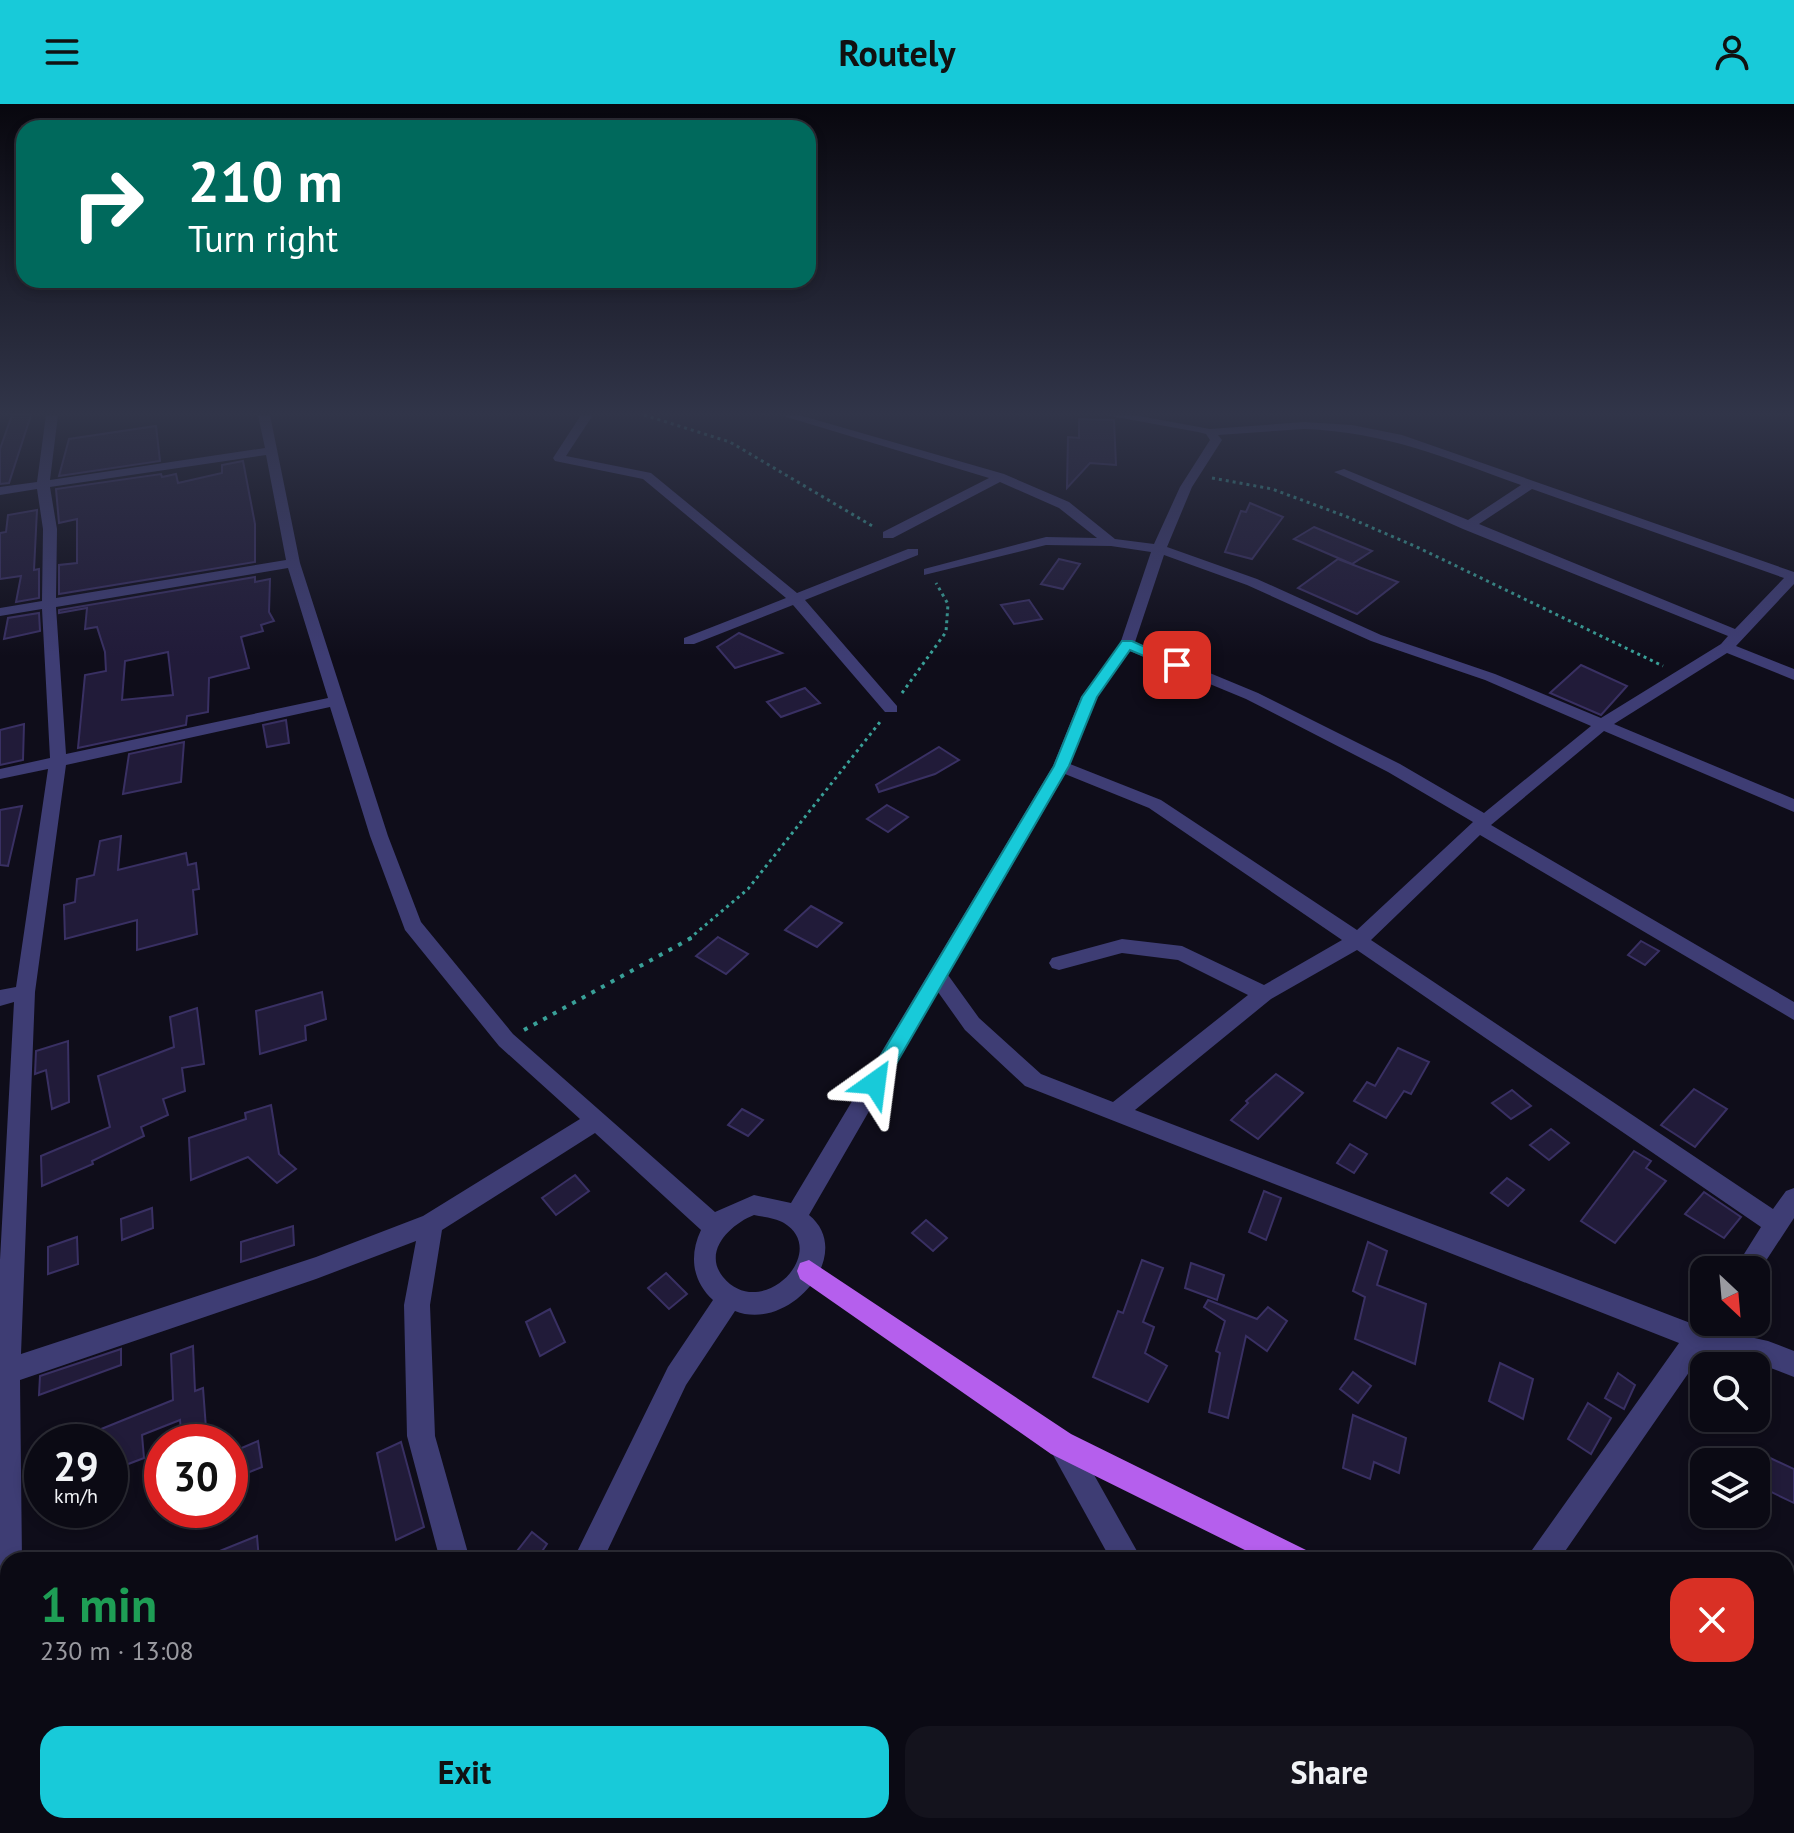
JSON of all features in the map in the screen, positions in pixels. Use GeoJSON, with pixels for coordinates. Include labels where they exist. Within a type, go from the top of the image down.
{"type":"FeatureCollection","features":[{"type":"Feature","properties":{"kind":"main road"},"geometry":{"type":"LineString","coordinates":[[809,1271],[1061,1444],[1280,1552]]}},
{"type":"Feature","properties":{"kind":"street"},"geometry":{"type":"LineString","coordinates":[[5,1552],[4,1373],[25,992],[58,760],[49,603],[50,529],[45,496]]}},
{"type":"Feature","properties":{"kind":"street"},"geometry":{"type":"LineString","coordinates":[[280,496],[293,563],[379,836],[412,925],[506,1040],[715,1227]]}},
{"type":"Feature","properties":{"kind":"street"},"geometry":{"type":"LineString","coordinates":[[671,496],[795,598],[891,709]]}},
{"type":"Feature","properties":{"kind":"street"},"geometry":{"type":"LineString","coordinates":[[888,535],[964,496]]}},
{"type":"Feature","properties":{"kind":"street"},"geometry":{"type":"LineString","coordinates":[[1043,496],[1064,505],[1111,542]]}},
{"type":"Feature","properties":{"kind":"street"},"geometry":{"type":"LineString","coordinates":[[796,1215],[1061,766],[1089,697],[1127,644],[1159,549],[1183,496]]}},
{"type":"Feature","properties":{"kind":"street"},"geometry":{"type":"LineString","coordinates":[[1396,496],[1731,640],[1794,675]]}},
{"type":"Feature","properties":{"kind":"street"},"geometry":{"type":"LineString","coordinates":[[1468,526],[1513,496]]}},
{"type":"Feature","properties":{"kind":"street"},"geometry":{"type":"LineString","coordinates":[[1115,1113],[1264,994],[1359,940],[1407,891],[1482,824],[1603,724],[1731,640],[1794,576],[1564,496]]}},
{"type":"Feature","properties":{"kind":"street"},"geometry":{"type":"LineString","coordinates":[[929,572],[1046,541],[1111,542],[1159,549],[1252,582],[1376,638],[1490,677],[1794,806]]}},
{"type":"Feature","properties":{"kind":"street"},"geometry":{"type":"LineString","coordinates":[[689,641],[913,552]]}},
{"type":"Feature","properties":{"kind":"street"},"geometry":{"type":"LineString","coordinates":[[0,612],[293,563]]}},
{"type":"Feature","properties":{"kind":"street"},"geometry":{"type":"LineString","coordinates":[[1127,644],[1252,696],[1394,768],[1794,1012]]}},
{"type":"Feature","properties":{"kind":"street"},"geometry":{"type":"LineString","coordinates":[[0,774],[337,701]]}},
{"type":"Feature","properties":{"kind":"street"},"geometry":{"type":"LineString","coordinates":[[1061,766],[1155,804],[1778,1225]]}},
{"type":"Feature","properties":{"kind":"street"},"geometry":{"type":"LineString","coordinates":[[1059,963],[1122,946],[1182,953],[1264,994]]}},
{"type":"Feature","properties":{"kind":"street"},"geometry":{"type":"LineString","coordinates":[[938,977],[972,1024],[1033,1080],[1395,1219],[1690,1325]]}},
{"type":"Feature","properties":{"kind":"street"},"geometry":{"type":"LineString","coordinates":[[0,998],[25,992]]}},
{"type":"Feature","properties":{"kind":"street"},"geometry":{"type":"LineString","coordinates":[[4,1373],[316,1268],[431,1224],[597,1120]]}},
{"type":"Feature","properties":{"kind":"street"},"geometry":{"type":"LineString","coordinates":[[1756,1256],[1794,1198]]}},
{"type":"Feature","properties":{"kind":"street"},"geometry":{"type":"LineString","coordinates":[[754,1205],[777,1206],[796,1215],[810,1234],[813,1246],[809,1271],[790,1293],[776,1300],[746,1304],[729,1298],[715,1288],[706,1274],[704,1258],[707,1242],[715,1227],[733,1213],[754,1205]]}},
{"type":"Feature","properties":{"kind":"street"},"geometry":{"type":"LineString","coordinates":[[431,1224],[417,1305],[421,1436],[453,1552]]}},
{"type":"Feature","properties":{"kind":"street"},"geometry":{"type":"LineString","coordinates":[[592,1552],[677,1376],[729,1298]]}},
{"type":"Feature","properties":{"kind":"street"},"geometry":{"type":"LineString","coordinates":[[1548,1552],[1699,1336]]}},
{"type":"Feature","properties":{"kind":"street"},"geometry":{"type":"LineString","coordinates":[[1719,1336],[1794,1364]]}},
{"type":"Feature","properties":{"kind":"street"},"geometry":{"type":"LineString","coordinates":[[1061,1444],[1122,1552]]}},
{"type":"Feature","properties":{"kind":"path"},"geometry":{"type":"LineString","coordinates":[[821,496],[888,535]]}},
{"type":"Feature","properties":{"kind":"path"},"geometry":{"type":"LineString","coordinates":[[1290,496],[1419,548],[1681,674]]}},
{"type":"Feature","properties":{"kind":"path"},"geometry":{"type":"LineString","coordinates":[[506,1040],[698,934],[748,889],[891,709],[946,632],[948,604],[929,572]]}},
{"type":"Feature","properties":{"kind":"building"},"geometry":{"type":"Polygon","coordinates":[[[57,496],[250,496],[255,524],[255,562],[59,594],[59,565],[77,563],[77,519],[59,523],[57,496]]]}},
{"type":"Feature","properties":{"kind":"building"},"geometry":{"type":"Polygon","coordinates":[[[1250,503],[1283,517],[1252,559],[1225,552],[1241,511],[1246,512],[1250,503]]]}},
{"type":"Feature","properties":{"kind":"building"},"geometry":{"type":"Polygon","coordinates":[[[37,510],[34,570],[39,569],[39,598],[16,602],[21,576],[0,579],[0,533],[6,532],[8,515],[37,510]]]}},
{"type":"Feature","properties":{"kind":"building"},"geometry":{"type":"Polygon","coordinates":[[[1314,527],[1372,551],[1352,564],[1294,539],[1314,527]]]}},
{"type":"Feature","properties":{"kind":"building"},"geometry":{"type":"Polygon","coordinates":[[[1059,559],[1080,564],[1063,589],[1041,584],[1059,559]]]}},
{"type":"Feature","properties":{"kind":"building"},"geometry":{"type":"Polygon","coordinates":[[[1338,559],[1398,582],[1357,614],[1298,588],[1338,559]]]}},
{"type":"Feature","properties":{"kind":"building"},"geometry":{"type":"Polygon","coordinates":[[[255,577],[255,582],[270,579],[269,612],[274,621],[261,625],[263,631],[241,637],[249,668],[209,678],[208,712],[187,716],[186,725],[78,748],[85,675],[106,671],[105,652],[97,627],[85,629],[87,608],[59,613],[59,610],[255,577]],[[168,652],[125,661],[122,700],[173,695],[168,652]]]}},
{"type":"Feature","properties":{"kind":"building"},"geometry":{"type":"Polygon","coordinates":[[[1029,600],[1042,619],[1014,624],[1001,605],[1029,600]]]}},
{"type":"Feature","properties":{"kind":"building"},"geometry":{"type":"Polygon","coordinates":[[[39,613],[40,631],[4,639],[8,618],[39,613]]]}},
{"type":"Feature","properties":{"kind":"building"},"geometry":{"type":"Polygon","coordinates":[[[739,633],[782,653],[735,668],[717,647],[739,633]]]}},
{"type":"Feature","properties":{"kind":"building"},"geometry":{"type":"Polygon","coordinates":[[[1581,665],[1627,686],[1601,715],[1550,693],[1581,665]]]}},
{"type":"Feature","properties":{"kind":"building"},"geometry":{"type":"Polygon","coordinates":[[[805,688],[820,703],[781,717],[767,702],[805,688]]]}},
{"type":"Feature","properties":{"kind":"building"},"geometry":{"type":"Polygon","coordinates":[[[286,720],[289,743],[267,747],[263,725],[286,720]]]}},
{"type":"Feature","properties":{"kind":"building"},"geometry":{"type":"Polygon","coordinates":[[[24,724],[23,760],[0,765],[0,730],[24,724]]]}},
{"type":"Feature","properties":{"kind":"building"},"geometry":{"type":"Polygon","coordinates":[[[184,742],[181,782],[123,794],[129,754],[184,742]]]}},
{"type":"Feature","properties":{"kind":"building"},"geometry":{"type":"Polygon","coordinates":[[[939,747],[959,760],[935,774],[879,792],[876,785],[939,747]]]}},
{"type":"Feature","properties":{"kind":"building"},"geometry":{"type":"Polygon","coordinates":[[[887,805],[908,817],[888,832],[867,819],[887,805]]]}},
{"type":"Feature","properties":{"kind":"building"},"geometry":{"type":"Polygon","coordinates":[[[22,806],[8,866],[0,865],[0,810],[22,806]]]}},
{"type":"Feature","properties":{"kind":"building"},"geometry":{"type":"Polygon","coordinates":[[[121,836],[118,870],[186,853],[188,865],[196,863],[199,889],[193,890],[197,934],[137,950],[137,920],[65,939],[64,905],[75,902],[77,879],[94,875],[100,841],[121,836]]]}},
{"type":"Feature","properties":{"kind":"building"},"geometry":{"type":"Polygon","coordinates":[[[811,906],[842,923],[817,947],[785,930],[811,906]]]}},
{"type":"Feature","properties":{"kind":"building"},"geometry":{"type":"Polygon","coordinates":[[[718,937],[748,954],[726,974],[696,956],[718,937]]]}},
{"type":"Feature","properties":{"kind":"building"},"geometry":{"type":"Polygon","coordinates":[[[1641,941],[1659,951],[1645,965],[1628,955],[1641,941]]]}},
{"type":"Feature","properties":{"kind":"building"},"geometry":{"type":"Polygon","coordinates":[[[322,992],[326,1019],[305,1026],[306,1040],[260,1054],[256,1011],[322,992]]]}},
{"type":"Feature","properties":{"kind":"building"},"geometry":{"type":"Polygon","coordinates":[[[197,1008],[204,1064],[182,1068],[185,1091],[163,1099],[168,1115],[141,1127],[144,1136],[92,1161],[93,1164],[42,1186],[41,1156],[110,1127],[98,1076],[174,1047],[170,1017],[197,1008]]]}},
{"type":"Feature","properties":{"kind":"building"},"geometry":{"type":"Polygon","coordinates":[[[68,1041],[69,1102],[52,1109],[46,1070],[35,1074],[36,1051],[68,1041]]]}},
{"type":"Feature","properties":{"kind":"building"},"geometry":{"type":"Polygon","coordinates":[[[1398,1048],[1429,1062],[1411,1094],[1404,1091],[1386,1118],[1354,1101],[1367,1082],[1375,1086],[1398,1048]]]}},
{"type":"Feature","properties":{"kind":"building"},"geometry":{"type":"Polygon","coordinates":[[[1276,1074],[1303,1093],[1258,1139],[1231,1120],[1248,1103],[1246,1101],[1276,1074]]]}},
{"type":"Feature","properties":{"kind":"building"},"geometry":{"type":"Polygon","coordinates":[[[1694,1089],[1727,1109],[1695,1147],[1661,1125],[1694,1089]]]}},
{"type":"Feature","properties":{"kind":"building"},"geometry":{"type":"Polygon","coordinates":[[[1512,1090],[1531,1106],[1511,1119],[1492,1103],[1512,1090]]]}},
{"type":"Feature","properties":{"kind":"building"},"geometry":{"type":"Polygon","coordinates":[[[271,1105],[279,1154],[296,1169],[277,1183],[248,1157],[191,1180],[189,1138],[246,1119],[245,1113],[271,1105]]]}},
{"type":"Feature","properties":{"kind":"building"},"geometry":{"type":"Polygon","coordinates":[[[742,1109],[763,1120],[748,1136],[728,1125],[742,1109]]]}},
{"type":"Feature","properties":{"kind":"building"},"geometry":{"type":"Polygon","coordinates":[[[1551,1129],[1569,1143],[1549,1160],[1530,1145],[1551,1129]]]}},
{"type":"Feature","properties":{"kind":"building"},"geometry":{"type":"Polygon","coordinates":[[[1350,1144],[1367,1154],[1354,1173],[1337,1163],[1350,1144]]]}},
{"type":"Feature","properties":{"kind":"building"},"geometry":{"type":"Polygon","coordinates":[[[1634,1151],[1651,1161],[1646,1168],[1666,1181],[1615,1243],[1581,1221],[1634,1151]]]}},
{"type":"Feature","properties":{"kind":"building"},"geometry":{"type":"Polygon","coordinates":[[[575,1175],[589,1191],[556,1215],[542,1198],[575,1175]]]}},
{"type":"Feature","properties":{"kind":"building"},"geometry":{"type":"Polygon","coordinates":[[[1507,1178],[1524,1190],[1508,1206],[1491,1193],[1507,1178]]]}},
{"type":"Feature","properties":{"kind":"building"},"geometry":{"type":"Polygon","coordinates":[[[1264,1191],[1281,1198],[1266,1240],[1249,1232],[1264,1191]]]}},
{"type":"Feature","properties":{"kind":"building"},"geometry":{"type":"Polygon","coordinates":[[[1704,1192],[1741,1217],[1724,1238],[1685,1214],[1704,1192]]]}},
{"type":"Feature","properties":{"kind":"building"},"geometry":{"type":"Polygon","coordinates":[[[152,1208],[153,1228],[122,1240],[121,1219],[152,1208]]]}},
{"type":"Feature","properties":{"kind":"building"},"geometry":{"type":"Polygon","coordinates":[[[926,1220],[947,1238],[933,1251],[912,1233],[926,1220]]]}},
{"type":"Feature","properties":{"kind":"building"},"geometry":{"type":"Polygon","coordinates":[[[293,1226],[294,1245],[241,1262],[241,1242],[293,1226]]]}},
{"type":"Feature","properties":{"kind":"building"},"geometry":{"type":"Polygon","coordinates":[[[77,1237],[78,1264],[48,1274],[48,1247],[77,1237]]]}},
{"type":"Feature","properties":{"kind":"building"},"geometry":{"type":"Polygon","coordinates":[[[1368,1242],[1387,1251],[1377,1285],[1426,1304],[1415,1364],[1355,1339],[1365,1297],[1353,1291],[1368,1242]]]}},
{"type":"Feature","properties":{"kind":"building"},"geometry":{"type":"Polygon","coordinates":[[[1142,1260],[1163,1268],[1143,1322],[1154,1327],[1145,1353],[1167,1366],[1148,1402],[1093,1377],[1118,1311],[1123,1313],[1142,1260]]]}},
{"type":"Feature","properties":{"kind":"building"},"geometry":{"type":"Polygon","coordinates":[[[1191,1263],[1224,1275],[1217,1300],[1185,1288],[1191,1263]]]}},
{"type":"Feature","properties":{"kind":"building"},"geometry":{"type":"Polygon","coordinates":[[[666,1273],[687,1294],[669,1309],[648,1288],[666,1273]]]}},
{"type":"Feature","properties":{"kind":"building"},"geometry":{"type":"Polygon","coordinates":[[[1208,1300],[1257,1319],[1268,1307],[1287,1321],[1267,1351],[1246,1336],[1228,1418],[1209,1412],[1220,1353],[1216,1351],[1225,1321],[1204,1307],[1208,1300]]]}},
{"type":"Feature","properties":{"kind":"building"},"geometry":{"type":"Polygon","coordinates":[[[550,1309],[565,1342],[540,1356],[526,1322],[550,1309]]]}},
{"type":"Feature","properties":{"kind":"building"},"geometry":{"type":"Polygon","coordinates":[[[193,1346],[195,1391],[203,1388],[206,1424],[180,1424],[180,1420],[170,1424],[144,1424],[144,1458],[128,1464],[128,1424],[114,1424],[173,1400],[171,1354],[193,1346]]]}},
{"type":"Feature","properties":{"kind":"building"},"geometry":{"type":"Polygon","coordinates":[[[121,1349],[121,1365],[39,1395],[40,1376],[121,1349]]]}},
{"type":"Feature","properties":{"kind":"building"},"geometry":{"type":"Polygon","coordinates":[[[1500,1363],[1533,1379],[1523,1419],[1489,1401],[1500,1363]]]}},
{"type":"Feature","properties":{"kind":"building"},"geometry":{"type":"Polygon","coordinates":[[[1353,1372],[1371,1386],[1358,1403],[1340,1389],[1353,1372]]]}},
{"type":"Feature","properties":{"kind":"building"},"geometry":{"type":"Polygon","coordinates":[[[1618,1373],[1635,1385],[1624,1409],[1605,1398],[1618,1373]]]}},
{"type":"Feature","properties":{"kind":"building"},"geometry":{"type":"Polygon","coordinates":[[[1588,1403],[1611,1418],[1591,1454],[1568,1439],[1588,1403]]]}},
{"type":"Feature","properties":{"kind":"building"},"geometry":{"type":"Polygon","coordinates":[[[1353,1415],[1406,1438],[1399,1473],[1374,1462],[1370,1479],[1343,1468],[1353,1415]]]}},
{"type":"Feature","properties":{"kind":"building"},"geometry":{"type":"Polygon","coordinates":[[[258,1441],[262,1467],[248,1473],[248,1445],[258,1441]]]}},
{"type":"Feature","properties":{"kind":"building"},"geometry":{"type":"Polygon","coordinates":[[[401,1442],[424,1527],[396,1540],[377,1453],[401,1442]]]}},
{"type":"Feature","properties":{"kind":"building"},"geometry":{"type":"Polygon","coordinates":[[[1770,1458],[1794,1469],[1794,1503],[1770,1491],[1770,1458]]]}},
{"type":"Feature","properties":{"kind":"building"},"geometry":{"type":"Polygon","coordinates":[[[532,1532],[547,1544],[542,1552],[516,1552],[532,1532]]]}},
{"type":"Feature","properties":{"kind":"building"},"geometry":{"type":"Polygon","coordinates":[[[257,1536],[258,1552],[217,1552],[257,1536]]]}},
{"type":"Feature","properties":{"kind":"route"},"geometry":{"type":"LineString","coordinates":[[875,1083],[1061,766],[1089,697],[1127,644],[1177,665]]}}]}
